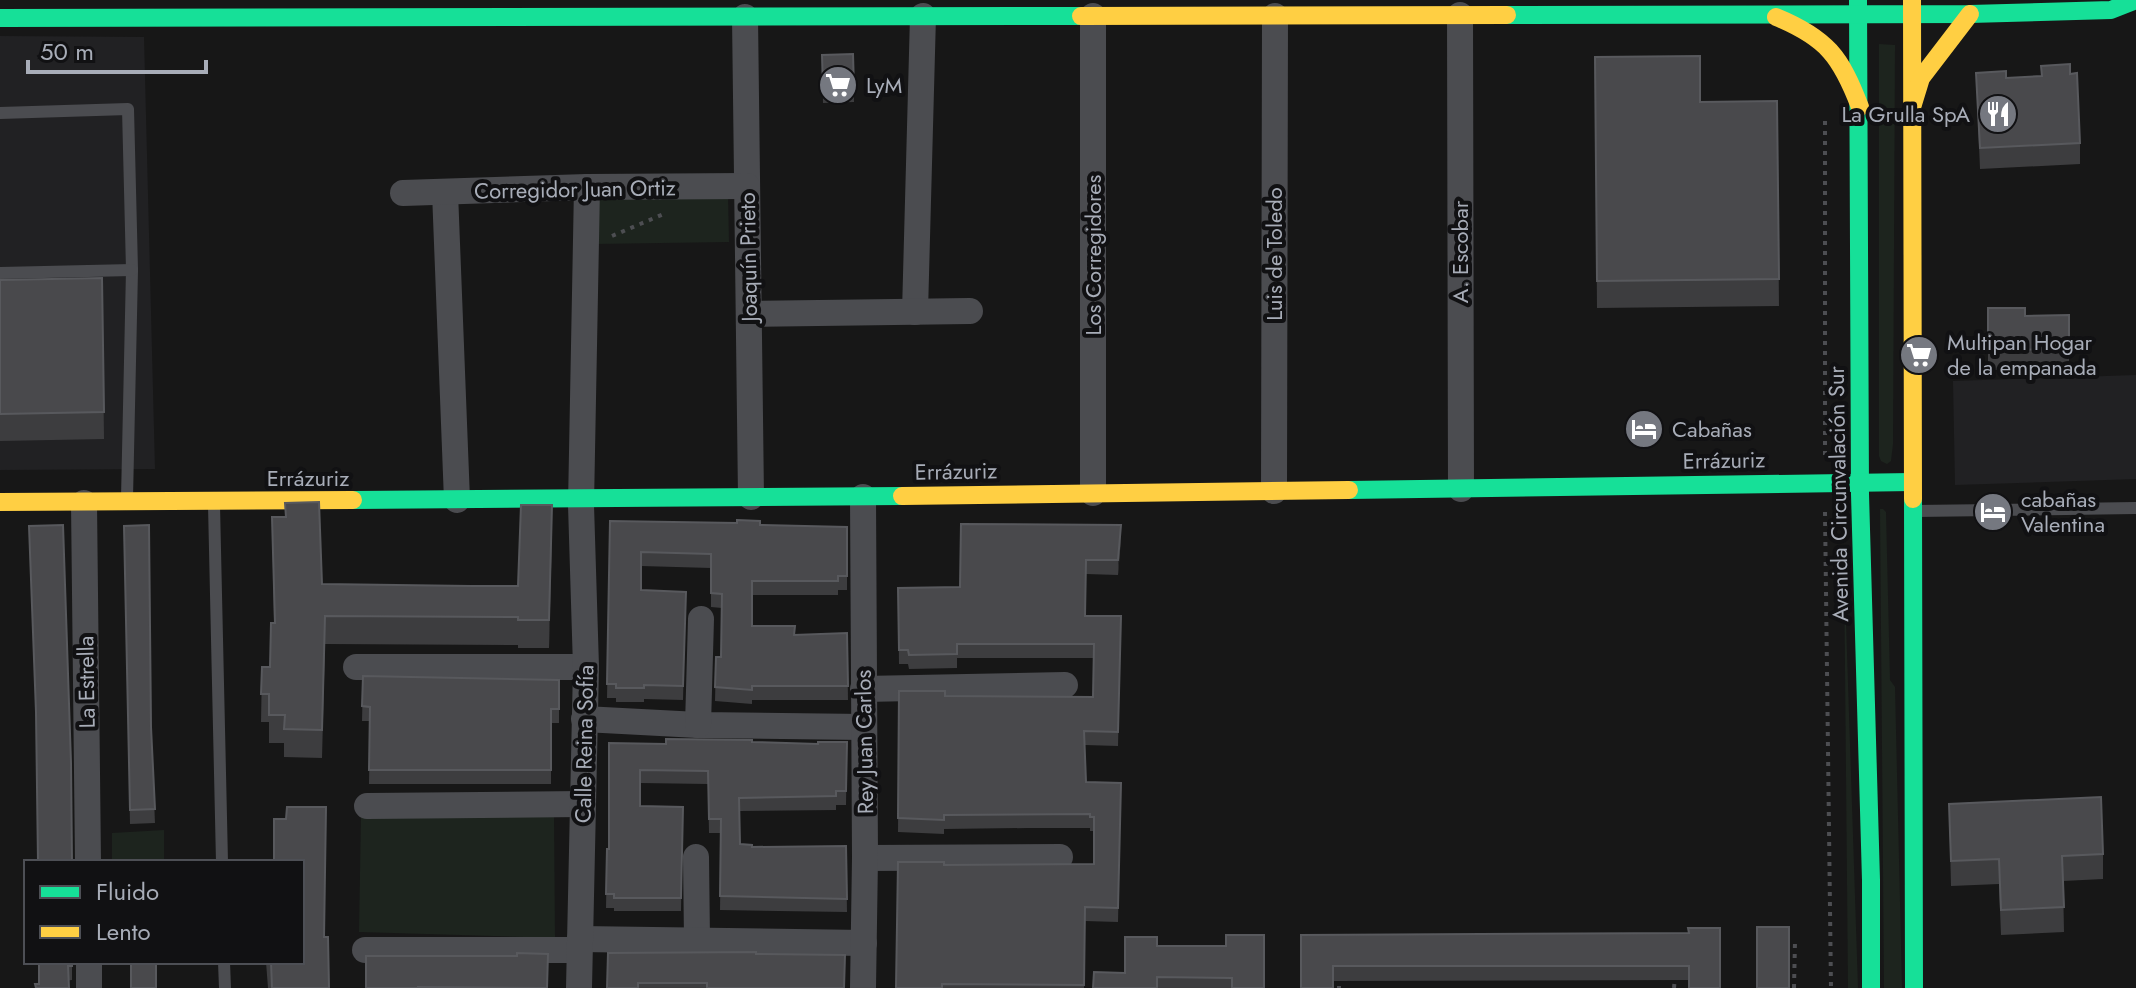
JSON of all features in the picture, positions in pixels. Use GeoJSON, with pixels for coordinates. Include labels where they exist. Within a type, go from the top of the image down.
{"type":"FeatureCollection","features":[{"type":"Feature","properties":{"kind":"main road"},"geometry":{"type":"LineString","coordinates":[[6,18],[26,15],[51,0]]}},
{"type":"Feature","properties":{"kind":"main road"},"geometry":{"type":"LineString","coordinates":[[6,18],[320,9],[745,17],[923,16],[1092,8],[1275,16],[1770,14],[1858,7],[1912,7],[1970,14],[2111,10],[2136,0]]}},
{"type":"Feature","properties":{"kind":"main road","name":"Avenida Circunvalación Sur"},"geometry":{"type":"LineString","coordinates":[[1858,7],[1860,481],[1871,988]]}},
{"type":"Feature","properties":{"kind":"main road"},"geometry":{"type":"LineString","coordinates":[[1912,7],[1914,988]]}},
{"type":"Feature","properties":{"kind":"main road"},"geometry":{"type":"LineString","coordinates":[[1770,14],[1805,28],[1830,47],[1848,73],[1860,107]]}},
{"type":"Feature","properties":{"kind":"main road"},"geometry":{"type":"LineString","coordinates":[[1913,104],[1921,78],[1970,14]]}},
{"type":"Feature","properties":{"kind":"main road","name":"Errázuriz"},"geometry":{"type":"LineString","coordinates":[[0,502],[863,497],[1912,482]]}},
{"type":"Feature","properties":{"kind":"street","name":"Los Corregidores"},"geometry":{"type":"LineString","coordinates":[[1092,8],[1093,493]]}},
{"type":"Feature","properties":{"kind":"street","name":"A. Escobar"},"geometry":{"type":"LineString","coordinates":[[1460,15],[1461,489]]}},
{"type":"Feature","properties":{"kind":"street"},"geometry":{"type":"LineString","coordinates":[[915,312],[923,16]]}},
{"type":"Feature","properties":{"kind":"street","name":"Luis de Toledo"},"geometry":{"type":"LineString","coordinates":[[1274,491],[1275,16]]}},
{"type":"Feature","properties":{"kind":"street","name":"Joaquín Prieto"},"geometry":{"type":"LineString","coordinates":[[745,17],[751,497]]}},
{"type":"Feature","properties":{"kind":"street","name":"Corregidor Juan Ortiz"},"geometry":{"type":"LineString","coordinates":[[403,193],[747,186]]}},
{"type":"Feature","properties":{"kind":"street","name":"Calle Reina Sofía"},"geometry":{"type":"LineString","coordinates":[[579,988],[586,667],[581,499],[587,187]]}},
{"type":"Feature","properties":{"kind":"street"},"geometry":{"type":"LineString","coordinates":[[445,192],[457,500]]}},
{"type":"Feature","properties":{"kind":"street"},"geometry":{"type":"LineString","coordinates":[[749,314],[970,311]]}},
{"type":"Feature","properties":{"kind":"street","name":"Rey Juan Carlos"},"geometry":{"type":"LineString","coordinates":[[863,497],[863,988]]}},
{"type":"Feature","properties":{"kind":"street","name":"La Estrella"},"geometry":{"type":"LineString","coordinates":[[84,503],[88,860]]}},
{"type":"Feature","properties":{"kind":"street"},"geometry":{"type":"LineString","coordinates":[[698,725],[701,619]]}},
{"type":"Feature","properties":{"kind":"street"},"geometry":{"type":"LineString","coordinates":[[356,667],[586,667]]}},
{"type":"Feature","properties":{"kind":"street"},"geometry":{"type":"LineString","coordinates":[[863,689],[1065,685]]}},
{"type":"Feature","properties":{"kind":"street"},"geometry":{"type":"LineString","coordinates":[[584,719],[698,725],[864,727]]}},
{"type":"Feature","properties":{"kind":"street"},"geometry":{"type":"LineString","coordinates":[[367,806],[583,804]]}},
{"type":"Feature","properties":{"kind":"street"},"geometry":{"type":"LineString","coordinates":[[696,857],[697,940]]}},
{"type":"Feature","properties":{"kind":"street"},"geometry":{"type":"LineString","coordinates":[[865,858],[1060,857]]}},
{"type":"Feature","properties":{"kind":"street"},"geometry":{"type":"LineString","coordinates":[[365,950],[697,940],[864,943]]}},
{"type":"Feature","properties":{"kind":"street"},"geometry":{"type":"LineString","coordinates":[[89,964],[89,988]]}},
{"type":"Feature","properties":{"kind":"lane"},"geometry":{"type":"LineString","coordinates":[[0,113],[128,109],[132,270],[126,503]]}},
{"type":"Feature","properties":{"kind":"lane"},"geometry":{"type":"LineString","coordinates":[[0,273],[132,270]]}},
{"type":"Feature","properties":{"kind":"lane"},"geometry":{"type":"LineString","coordinates":[[214,503],[222,860]]}},
{"type":"Feature","properties":{"kind":"lane"},"geometry":{"type":"LineString","coordinates":[[1913,511],[2136,508]]}},
{"type":"Feature","properties":{"kind":"lane"},"geometry":{"type":"LineString","coordinates":[[224,964],[225,988]]}},
{"type":"Feature","properties":{"kind":"path"},"geometry":{"type":"LineString","coordinates":[[1825,110],[1825,482],[1831,988]]}},
{"type":"Feature","properties":{"kind":"path"},"geometry":{"type":"LineString","coordinates":[[586,259],[613,235],[668,212]]}},
{"type":"Feature","properties":{"kind":"path"},"geometry":{"type":"LineString","coordinates":[[1794,988],[1795,941]]}},
{"type":"Feature","properties":{"kind":"path"},"geometry":{"type":"LineString","coordinates":[[1674,988],[1677,966]]}},
{"type":"Feature","properties":{"kind":"path"},"geometry":{"type":"LineString","coordinates":[[1339,975],[1339,988]]}},
{"type":"Feature","properties":{"kind":"shaded area"},"geometry":{"type":"Polygon","coordinates":[[[0,36],[144,37],[155,469],[0,470],[0,36]]]}},
{"type":"Feature","properties":{"kind":"shaded area"},"geometry":{"type":"Polygon","coordinates":[[[1879,44],[1895,45],[1893,444],[1891,461],[1887,464],[1879,456],[1879,44]]]}},
{"type":"Feature","properties":{"kind":"shaded area"},"geometry":{"type":"Polygon","coordinates":[[[595,192],[728,194],[729,242],[595,244],[595,192]]]}},
{"type":"Feature","properties":{"kind":"shaded area"},"geometry":{"type":"Polygon","coordinates":[[[2136,375],[2136,479],[1955,485],[1953,381],[2136,375]]]}},
{"type":"Feature","properties":{"kind":"shaded area"},"geometry":{"type":"Polygon","coordinates":[[[1880,509],[1886,512],[1890,680],[1895,687],[1902,988],[1884,988],[1880,509]]]}},
{"type":"Feature","properties":{"kind":"shaded area"},"geometry":{"type":"Polygon","coordinates":[[[1844,561],[1858,988],[1848,988],[1844,561]]]}},
{"type":"Feature","properties":{"kind":"shaded area"},"geometry":{"type":"Polygon","coordinates":[[[361,815],[554,815],[555,938],[359,932],[361,815]]]}},
{"type":"Feature","properties":{"kind":"shaded area"},"geometry":{"type":"Polygon","coordinates":[[[164,830],[164,860],[112,860],[112,833],[164,830]]]}},
{"type":"Feature","properties":{"kind":"building"},"geometry":{"type":"Polygon","coordinates":[[[853,54],[854,88],[823,89],[822,55],[853,54]]]}},
{"type":"Feature","properties":{"kind":"building"},"geometry":{"type":"Polygon","coordinates":[[[1700,56],[1700,102],[1777,101],[1779,279],[1597,281],[1595,57],[1700,56]]]}},
{"type":"Feature","properties":{"kind":"building"},"geometry":{"type":"Polygon","coordinates":[[[2070,64],[2070,74],[2077,73],[2080,143],[1980,148],[1976,73],[2006,71],[2006,78],[2042,76],[2041,66],[2070,64]]]}},
{"type":"Feature","properties":{"kind":"building"},"geometry":{"type":"Polygon","coordinates":[[[102,278],[104,412],[0,414],[0,280],[102,278]]]}},
{"type":"Feature","properties":{"kind":"building"},"geometry":{"type":"Polygon","coordinates":[[[1988,308],[2025,308],[2025,316],[2069,315],[2069,349],[1988,350],[1988,308]]]}},
{"type":"Feature","properties":{"kind":"building"},"geometry":{"type":"Polygon","coordinates":[[[319,502],[322,584],[471,586],[518,586],[521,505],[552,505],[549,620],[518,620],[518,617],[325,616],[322,730],[284,729],[285,715],[269,715],[269,694],[261,694],[262,667],[270,667],[271,623],[275,623],[272,517],[286,517],[285,503],[319,502]]]}},
{"type":"Feature","properties":{"kind":"building"},"geometry":{"type":"Polygon","coordinates":[[[737,520],[760,521],[760,525],[847,527],[847,576],[838,576],[838,581],[752,581],[752,626],[795,626],[794,635],[847,633],[848,686],[752,686],[752,690],[715,687],[716,657],[721,657],[722,594],[711,593],[711,554],[641,552],[641,590],[686,592],[683,686],[616,688],[616,684],[607,684],[610,521],[737,523],[737,520]]]}},
{"type":"Feature","properties":{"kind":"building"},"geometry":{"type":"Polygon","coordinates":[[[961,524],[1121,525],[1118,560],[1086,560],[1085,616],[1121,616],[1118,732],[1084,731],[1086,782],[1121,783],[1118,908],[1085,907],[1084,985],[942,984],[942,988],[896,988],[898,862],[944,862],[944,865],[1094,864],[1094,817],[1090,814],[944,815],[944,820],[898,818],[899,691],[945,691],[945,696],[1093,697],[1094,644],[957,644],[957,654],[909,655],[908,650],[899,650],[898,588],[960,587],[961,524]]]}},
{"type":"Feature","properties":{"kind":"building"},"geometry":{"type":"Polygon","coordinates":[[[63,525],[72,860],[38,860],[29,526],[63,525]]]}},
{"type":"Feature","properties":{"kind":"building"},"geometry":{"type":"Polygon","coordinates":[[[149,525],[155,809],[130,810],[124,526],[149,525]]]}},
{"type":"Feature","properties":{"kind":"building"},"geometry":{"type":"Polygon","coordinates":[[[363,676],[559,680],[559,709],[551,709],[551,770],[369,770],[370,707],[362,706],[363,676]]]}},
{"type":"Feature","properties":{"kind":"building"},"geometry":{"type":"Polygon","coordinates":[[[666,739],[818,744],[847,742],[846,791],[836,791],[836,796],[739,798],[740,844],[752,847],[846,846],[847,899],[720,896],[721,819],[709,819],[708,771],[640,770],[640,806],[683,807],[681,898],[614,898],[614,894],[606,894],[609,743],[666,744],[666,739]]]}},
{"type":"Feature","properties":{"kind":"building"},"geometry":{"type":"Polygon","coordinates":[[[2101,797],[2103,854],[2062,856],[2064,907],[2001,910],[1999,859],[1951,861],[1949,804],[2101,797]]]}},
{"type":"Feature","properties":{"kind":"building"},"geometry":{"type":"Polygon","coordinates":[[[287,807],[326,807],[324,937],[328,937],[329,988],[272,988],[271,964],[304,964],[304,860],[274,860],[274,819],[286,819],[287,807]]]}},
{"type":"Feature","properties":{"kind":"building"},"geometry":{"type":"Polygon","coordinates":[[[1757,927],[1789,927],[1789,988],[1757,988],[1757,927]]]}},
{"type":"Feature","properties":{"kind":"building"},"geometry":{"type":"Polygon","coordinates":[[[1688,928],[1720,928],[1720,988],[1689,988],[1689,966],[1333,966],[1333,988],[1301,988],[1301,935],[1689,933],[1688,928]]]}},
{"type":"Feature","properties":{"kind":"building"},"geometry":{"type":"Polygon","coordinates":[[[1226,935],[1264,935],[1264,988],[1232,988],[1232,978],[1157,977],[1157,988],[1093,988],[1094,972],[1125,973],[1125,937],[1157,937],[1157,946],[1226,946],[1226,935]]]}},
{"type":"Feature","properties":{"kind":"building"},"geometry":{"type":"Polygon","coordinates":[[[517,953],[548,954],[547,988],[366,988],[366,956],[517,956],[517,953]]]}},
{"type":"Feature","properties":{"kind":"building"},"geometry":{"type":"Polygon","coordinates":[[[608,953],[845,955],[844,988],[707,988],[707,983],[638,983],[638,988],[607,988],[608,953]]]}},
{"type":"Feature","properties":{"kind":"building"},"geometry":{"type":"Polygon","coordinates":[[[39,964],[72,964],[68,966],[69,988],[36,988],[35,984],[39,984],[39,964]]]}},
{"type":"Feature","properties":{"kind":"building"},"geometry":{"type":"Polygon","coordinates":[[[131,964],[156,964],[156,988],[131,988],[131,964]]]}},
{"type":"Feature","properties":{"kind":"traffic: fast"},"geometry":{"type":"LineString","coordinates":[[1858,0],[1860,494],[1871,880],[1871,988]]}},
{"type":"Feature","properties":{"kind":"traffic: fast"},"geometry":{"type":"LineString","coordinates":[[1507,15],[1970,14],[2111,10],[2136,0]]}},
{"type":"Feature","properties":{"kind":"traffic: fast"},"geometry":{"type":"LineString","coordinates":[[0,18],[1081,16]]}},
{"type":"Feature","properties":{"kind":"traffic: fast"},"geometry":{"type":"LineString","coordinates":[[1349,490],[1912,482]]}},
{"type":"Feature","properties":{"kind":"traffic: fast"},"geometry":{"type":"LineString","coordinates":[[353,500],[902,496]]}},
{"type":"Feature","properties":{"kind":"traffic: fast"},"geometry":{"type":"LineString","coordinates":[[1913,499],[1914,988]]}},
{"type":"Feature","properties":{"kind":"traffic: slow"},"geometry":{"type":"LineString","coordinates":[[1912,0],[1913,499]]}},
{"type":"Feature","properties":{"kind":"traffic: slow"},"geometry":{"type":"LineString","coordinates":[[1913,104],[1921,78],[1970,14]]}},
{"type":"Feature","properties":{"kind":"traffic: slow"},"geometry":{"type":"LineString","coordinates":[[1081,16],[1507,15]]}},
{"type":"Feature","properties":{"kind":"traffic: slow"},"geometry":{"type":"LineString","coordinates":[[1776,17],[1808,33],[1830,51],[1846,75],[1860,107]]}},
{"type":"Feature","properties":{"kind":"traffic: slow"},"geometry":{"type":"LineString","coordinates":[[902,496],[1349,490]]}},
{"type":"Feature","properties":{"kind":"traffic: slow"},"geometry":{"type":"LineString","coordinates":[[0,502],[353,500]]}},
{"type":"Feature","properties":{"kind":"place","name":"LyM"},"geometry":{"type":"Point","coordinates":[838,85]}},
{"type":"Feature","properties":{"kind":"place","name":"La Grulla SpA"},"geometry":{"type":"Point","coordinates":[1998,114]}},
{"type":"Feature","properties":{"kind":"place","name":"Multipan Hogar de la empanada"},"geometry":{"type":"Point","coordinates":[1919,355]}},
{"type":"Feature","properties":{"kind":"place","name":"Cabañas"},"geometry":{"type":"Point","coordinates":[1644,429]}},
{"type":"Feature","properties":{"kind":"place","name":"cabañas Valentina"},"geometry":{"type":"Point","coordinates":[1993,512]}}]}
